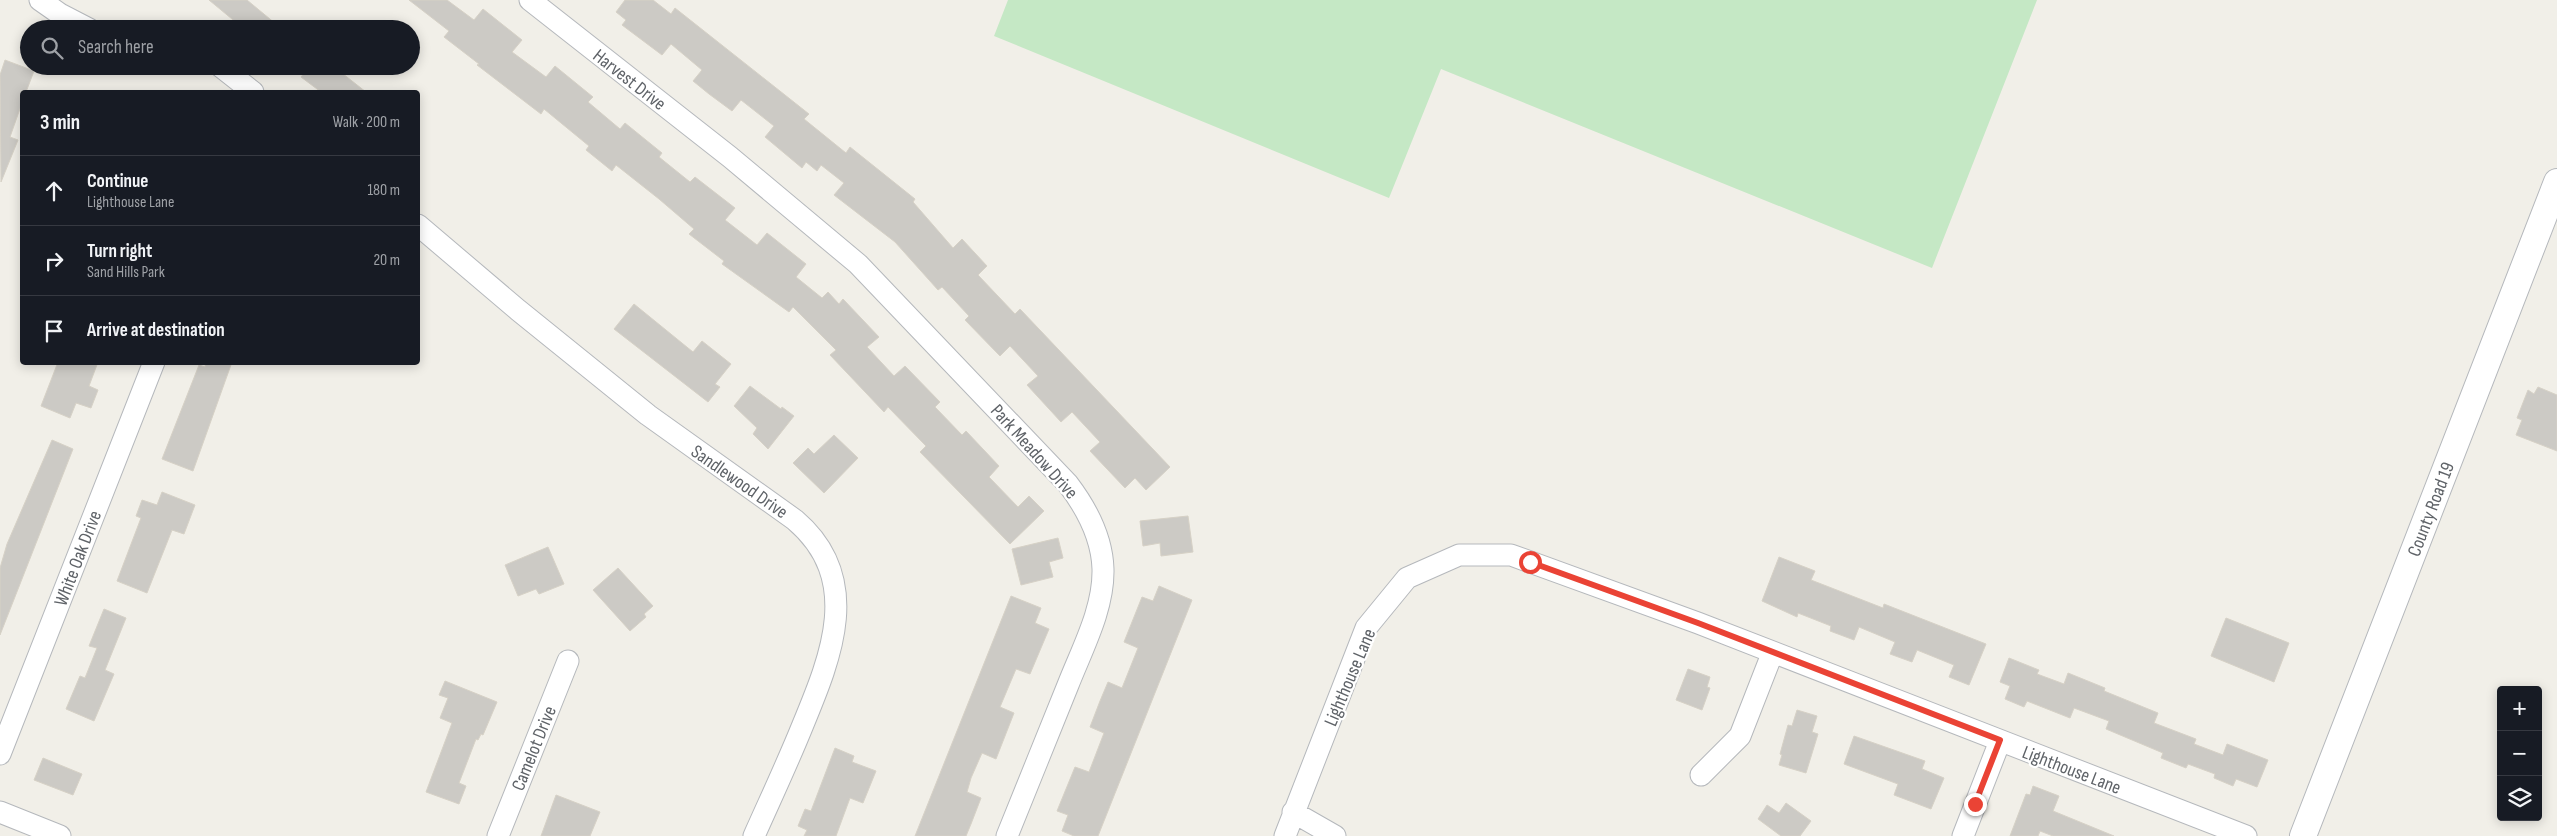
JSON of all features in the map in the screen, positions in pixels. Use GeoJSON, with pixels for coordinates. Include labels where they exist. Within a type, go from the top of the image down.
{"type":"FeatureCollection","features":[{"type":"Feature","properties":{"kind":"street"},"geometry":{"type":"LineString","coordinates":[[40,0],[72,20]]}},
{"type":"Feature","properties":{"kind":"street","name":"Harvest Drive"},"geometry":{"type":"LineString","coordinates":[[530,0],[730,157]]}},
{"type":"Feature","properties":{"kind":"street"},"geometry":{"type":"LineString","coordinates":[[231,75],[250,90]]}},
{"type":"Feature","properties":{"kind":"street","name":"Park Meadow Drive"},"geometry":{"type":"LineString","coordinates":[[730,157],[865,271],[1068,484],[1092,521],[1100,545],[1103,570],[1097,610],[1007,836]]}},
{"type":"Feature","properties":{"kind":"street","name":"County Road 19"},"geometry":{"type":"LineString","coordinates":[[2303,836],[2557,182]]}},
{"type":"Feature","properties":{"kind":"street","name":"Sandlewood Drive"},"geometry":{"type":"LineString","coordinates":[[420,227],[518,310],[634,403],[805,528],[821,551],[832,579],[835,595],[833,644],[810,708],[754,836]]}},
{"type":"Feature","properties":{"kind":"street","name":"White Oak Drive"},"geometry":{"type":"LineString","coordinates":[[0,754],[153,365]]}},
{"type":"Feature","properties":{"kind":"street","name":"Lighthouse Lane"},"geometry":{"type":"LineString","coordinates":[[1285,836],[1366,628],[1407,578],[1459,555],[1511,556],[1698,623],[1772,654],[2246,836]]}},
{"type":"Feature","properties":{"kind":"street"},"geometry":{"type":"LineString","coordinates":[[1702,775],[1740,736],[1772,654]]}},
{"type":"Feature","properties":{"kind":"street","name":"Camelot Drive"},"geometry":{"type":"LineString","coordinates":[[498,836],[568,660]]}},
{"type":"Feature","properties":{"kind":"street"},"geometry":{"type":"LineString","coordinates":[[1963,836],[2000,740]]}},
{"type":"Feature","properties":{"kind":"street"},"geometry":{"type":"LineString","coordinates":[[0,812],[60,836]]}},
{"type":"Feature","properties":{"kind":"street"},"geometry":{"type":"LineString","coordinates":[[1293,812],[1335,836]]}},
{"type":"Feature","properties":{"kind":"green space"},"geometry":{"type":"Polygon","coordinates":[[[1008,0],[2037,0],[1932,268],[1441,69],[1389,198],[994,36],[1008,0]]]}},
{"type":"Feature","properties":{"kind":"building"},"geometry":{"type":"Polygon","coordinates":[[[209,0],[247,0],[271,20],[233,20],[209,0]]]}},
{"type":"Feature","properties":{"kind":"building"},"geometry":{"type":"Polygon","coordinates":[[[409,0],[447,0],[474,20],[483,9],[522,40],[512,52],[546,77],[555,66],[593,97],[588,102],[620,129],[625,123],[662,153],[659,157],[690,182],[695,177],[735,208],[725,220],[757,245],[767,233],[806,264],[796,277],[822,298],[828,292],[839,304],[843,299],[879,337],[867,347],[894,376],[905,366],[940,402],[935,407],[962,435],[966,431],[999,466],[989,477],[1018,507],[1029,496],[1044,511],[1010,544],[920,452],[926,446],[888,407],[884,412],[830,355],[836,350],[793,307],[789,312],[722,264],[724,261],[689,234],[694,229],[659,199],[616,165],[612,171],[586,150],[589,146],[544,109],[541,114],[477,65],[479,64],[444,37],[449,31],[409,0]]]}},
{"type":"Feature","properties":{"kind":"building"},"geometry":{"type":"Polygon","coordinates":[[[625,0],[653,0],[671,14],[675,8],[809,114],[804,119],[846,153],[850,147],[915,199],[913,202],[953,248],[962,239],[987,266],[978,275],[1015,314],[1020,309],[1170,467],[1146,490],[1135,478],[1125,488],[1090,451],[1100,442],[1072,412],[1061,422],[1027,385],[1038,376],[1010,346],[1000,356],[965,320],[969,316],[942,287],[938,290],[895,242],[834,195],[844,183],[821,165],[817,171],[806,162],[802,168],[765,137],[774,126],[741,100],[732,111],[709,94],[693,81],[702,70],[671,44],[662,55],[622,25],[626,20],[616,12],[625,0]]]}},
{"type":"Feature","properties":{"kind":"building"},"geometry":{"type":"Polygon","coordinates":[[[5,60],[20,66],[20,75],[32,75],[27,90],[20,90],[20,109],[10,137],[18,140],[1,182],[0,75],[5,60]]]}},
{"type":"Feature","properties":{"kind":"building"},"geometry":{"type":"Polygon","coordinates":[[[303,75],[344,75],[363,90],[318,90],[301,77],[303,75]]]}},
{"type":"Feature","properties":{"kind":"building"},"geometry":{"type":"Polygon","coordinates":[[[634,304],[693,352],[702,341],[731,364],[715,384],[720,387],[708,402],[614,329],[634,304]]]}},
{"type":"Feature","properties":{"kind":"building"},"geometry":{"type":"Polygon","coordinates":[[[57,365],[97,365],[89,386],[98,390],[91,408],[76,403],[70,418],[41,406],[57,365]]]}},
{"type":"Feature","properties":{"kind":"building"},"geometry":{"type":"Polygon","coordinates":[[[199,365],[205,367],[205,365],[231,365],[193,471],[162,459],[199,365]]]}},
{"type":"Feature","properties":{"kind":"building"},"geometry":{"type":"Polygon","coordinates":[[[750,386],[781,409],[782,407],[794,416],[768,449],[753,434],[757,428],[734,406],[750,386]]]}},
{"type":"Feature","properties":{"kind":"building"},"geometry":{"type":"Polygon","coordinates":[[[2538,387],[2557,395],[2557,451],[2516,435],[2522,420],[2517,418],[2528,390],[2534,394],[2538,387]]]}},
{"type":"Feature","properties":{"kind":"building"},"geometry":{"type":"Polygon","coordinates":[[[834,435],[858,458],[824,493],[793,463],[808,448],[814,454],[834,435]]]}},
{"type":"Feature","properties":{"kind":"building"},"geometry":{"type":"Polygon","coordinates":[[[52,440],[73,449],[0,635],[0,568],[7,544],[52,440]]]}},
{"type":"Feature","properties":{"kind":"building"},"geometry":{"type":"Polygon","coordinates":[[[162,492],[195,505],[184,534],[172,530],[147,593],[117,581],[141,518],[136,516],[142,500],[157,505],[162,492]]]}},
{"type":"Feature","properties":{"kind":"building"},"geometry":{"type":"Polygon","coordinates":[[[1188,516],[1193,552],[1161,556],[1160,543],[1143,546],[1140,521],[1188,516]]]}},
{"type":"Feature","properties":{"kind":"building"},"geometry":{"type":"Polygon","coordinates":[[[1058,538],[1063,558],[1049,562],[1053,577],[1021,585],[1012,549],[1058,538]]]}},
{"type":"Feature","properties":{"kind":"building"},"geometry":{"type":"Polygon","coordinates":[[[548,547],[564,584],[539,594],[536,589],[518,596],[505,565],[548,547]]]}},
{"type":"Feature","properties":{"kind":"building"},"geometry":{"type":"Polygon","coordinates":[[[1779,557],[1815,571],[1811,580],[1883,608],[1884,604],[1986,644],[1969,685],[1949,677],[1954,665],[1917,650],[1912,662],[1890,654],[1895,642],[1859,627],[1854,640],[1830,631],[1831,626],[1798,613],[1797,617],[1762,601],[1779,557]]]}},
{"type":"Feature","properties":{"kind":"building"},"geometry":{"type":"Polygon","coordinates":[[[618,568],[653,606],[644,614],[646,617],[630,631],[593,590],[618,568]]]}},
{"type":"Feature","properties":{"kind":"building"},"geometry":{"type":"Polygon","coordinates":[[[1159,586],[1192,600],[1098,836],[1074,836],[1062,831],[1068,815],[1057,811],[1075,767],[1089,772],[1104,733],[1090,727],[1108,682],[1122,688],[1138,648],[1124,642],[1142,597],[1153,601],[1159,586]]]}},
{"type":"Feature","properties":{"kind":"building"},"geometry":{"type":"Polygon","coordinates":[[[1011,596],[1041,608],[1035,623],[1049,629],[1030,674],[1016,669],[1000,707],[1014,713],[996,759],[982,753],[971,778],[967,792],[981,798],[966,836],[915,836],[1011,596]]]}},
{"type":"Feature","properties":{"kind":"building"},"geometry":{"type":"Polygon","coordinates":[[[104,609],[126,618],[105,670],[114,674],[94,721],[66,709],[80,676],[85,678],[97,648],[89,646],[104,609]]]}},
{"type":"Feature","properties":{"kind":"building"},"geometry":{"type":"Polygon","coordinates":[[[2226,618],[2289,643],[2274,682],[2211,656],[2226,618]]]}},
{"type":"Feature","properties":{"kind":"building"},"geometry":{"type":"Polygon","coordinates":[[[2009,658],[2039,670],[2037,674],[2064,684],[2068,673],[2105,688],[2104,691],[2158,713],[2154,723],[2196,739],[2194,744],[2223,755],[2227,744],[2268,760],[2257,787],[2236,779],[2233,786],[2214,778],[2215,774],[2188,764],[2186,768],[2161,758],[2163,753],[2106,729],[2109,721],[2074,708],[2070,718],[2027,701],[2024,707],[2005,699],[2010,686],[2000,682],[2009,658]]]}},
{"type":"Feature","properties":{"kind":"building"},"geometry":{"type":"Polygon","coordinates":[[[1688,669],[1710,677],[1707,687],[1710,688],[1702,710],[1676,700],[1688,669]]]}},
{"type":"Feature","properties":{"kind":"building"},"geometry":{"type":"Polygon","coordinates":[[[445,681],[497,702],[483,735],[481,734],[478,740],[476,739],[459,783],[466,786],[459,804],[426,792],[452,723],[440,718],[448,698],[439,695],[445,681]]]}},
{"type":"Feature","properties":{"kind":"building"},"geometry":{"type":"Polygon","coordinates":[[[1797,710],[1817,716],[1812,732],[1818,734],[1806,773],[1779,765],[1788,725],[1792,726],[1797,710]]]}},
{"type":"Feature","properties":{"kind":"building"},"geometry":{"type":"Polygon","coordinates":[[[1854,736],[1925,761],[1922,769],[1944,778],[1931,809],[1894,795],[1898,784],[1844,764],[1854,736]]]}},
{"type":"Feature","properties":{"kind":"building"},"geometry":{"type":"Polygon","coordinates":[[[835,748],[854,756],[852,762],[876,771],[863,803],[850,798],[836,836],[804,836],[807,830],[798,826],[805,809],[811,811],[835,748]]]}},
{"type":"Feature","properties":{"kind":"building"},"geometry":{"type":"Polygon","coordinates":[[[43,758],[82,774],[73,795],[34,780],[43,758]]]}},
{"type":"Feature","properties":{"kind":"building"},"geometry":{"type":"Polygon","coordinates":[[[2033,786],[2059,796],[2053,811],[2114,836],[2053,836],[2040,831],[2038,836],[2010,836],[2026,794],[2030,795],[2033,786]]]}},
{"type":"Feature","properties":{"kind":"building"},"geometry":{"type":"Polygon","coordinates":[[[556,795],[600,812],[590,836],[541,836],[556,795]]]}},
{"type":"Feature","properties":{"kind":"building"},"geometry":{"type":"Polygon","coordinates":[[[1786,803],[1811,821],[1800,836],[1781,836],[1758,819],[1767,805],[1779,813],[1786,803]]]}},
{"type":"Feature","properties":{"kind":"route"},"geometry":{"type":"LineString","coordinates":[[1530,562],[1698,623],[1772,654],[2000,740],[1975,804]]}}]}
